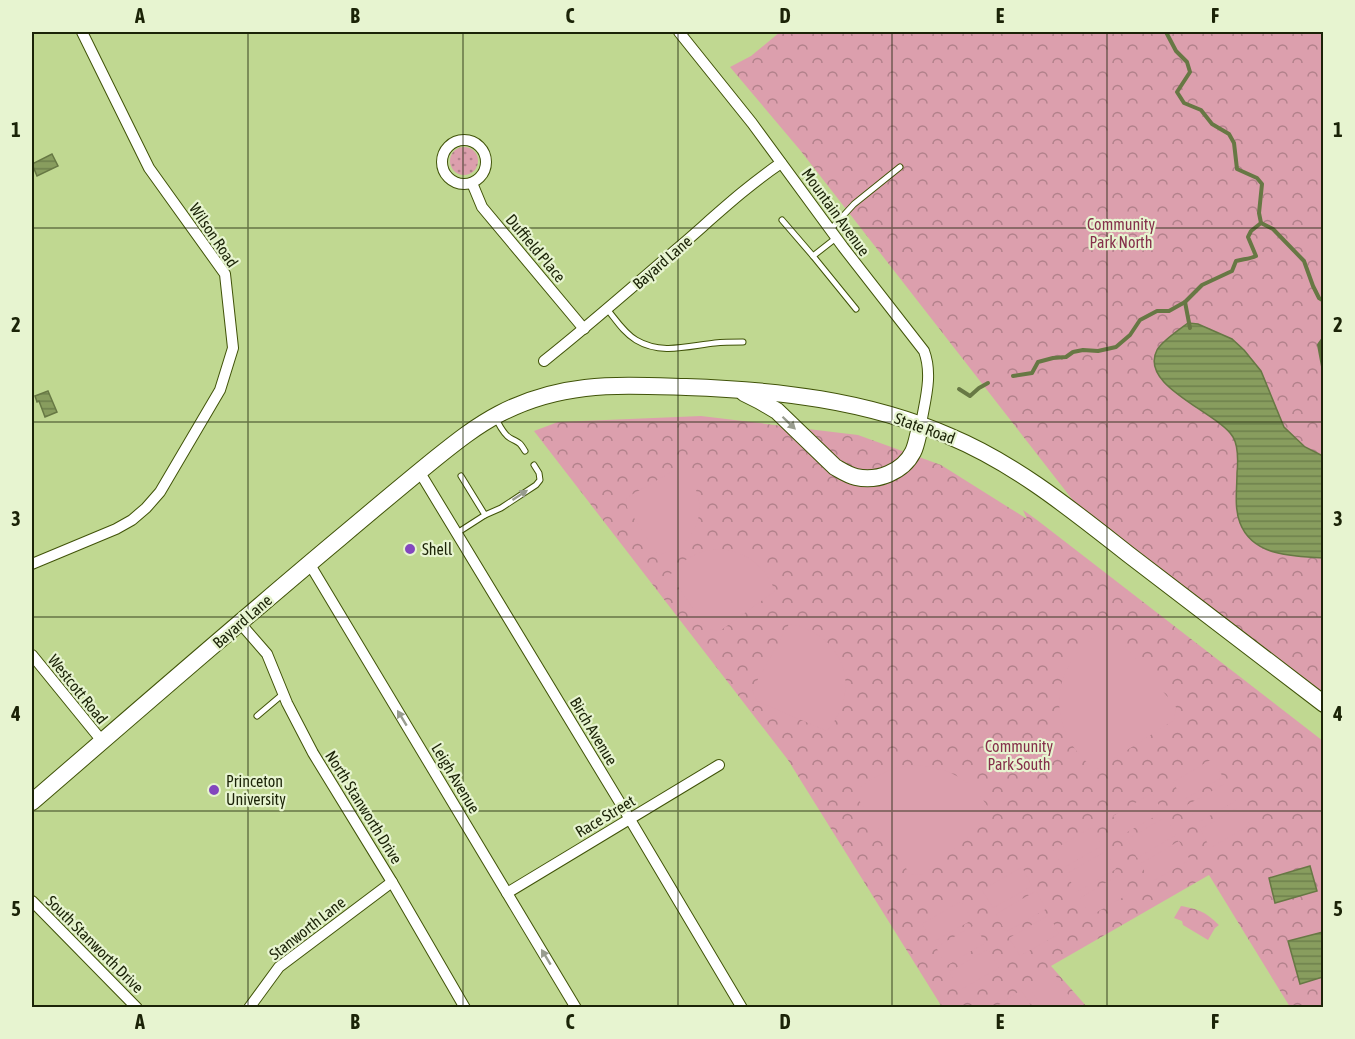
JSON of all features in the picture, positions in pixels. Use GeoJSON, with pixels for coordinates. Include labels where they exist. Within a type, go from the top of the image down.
{"type":"FeatureCollection","features":[{"type":"Feature","properties":{"kind":"highway","name":"State Road"},"geometry":{"type":"LineString","coordinates":[[456,442],[494,416],[524,402],[580,387],[611,385],[775,392],[870,409],[921,424],[988,454],[1023,475],[1076,513],[1323,704]]}},
{"type":"Feature","properties":{"kind":"highway"},"geometry":{"type":"LineString","coordinates":[[719,388],[743,393],[777,411],[835,467],[845,474],[857,477],[869,479],[884,476],[906,462],[914,451],[921,424]]}},
{"type":"Feature","properties":{"kind":"highway","name":"Bayard Lane"},"geometry":{"type":"LineString","coordinates":[[32,802],[309,563],[456,442]]}},
{"type":"Feature","properties":{"kind":"street","name":"Wilson Road"},"geometry":{"type":"LineString","coordinates":[[32,564],[116,529],[132,520],[160,492],[220,390],[232,348],[225,274],[149,168],[82,32]]}},
{"type":"Feature","properties":{"kind":"street","name":"Mountain Avenue"},"geometry":{"type":"LineString","coordinates":[[679,32],[752,123],[833,234],[924,351],[929,374],[921,424]]}},
{"type":"Feature","properties":{"kind":"street"},"geometry":{"type":"LineString","coordinates":[[462,140],[476,144],[484,154],[486,161],[482,174],[472,183],[464,184],[450,180],[442,167],[442,159],[449,146],[462,140]]}},
{"type":"Feature","properties":{"kind":"street","name":"Bayard Lane"},"geometry":{"type":"LineString","coordinates":[[544,361],[781,163]]}},
{"type":"Feature","properties":{"kind":"street","name":"Duffield Place"},"geometry":{"type":"LineString","coordinates":[[472,183],[482,207],[584,329]]}},
{"type":"Feature","properties":{"kind":"street","name":"Birch Avenue"},"geometry":{"type":"LineString","coordinates":[[419,471],[742,1008]]}},
{"type":"Feature","properties":{"kind":"street","name":"Leigh Avenue"},"geometry":{"type":"LineString","coordinates":[[309,563],[576,1008]]}},
{"type":"Feature","properties":{"kind":"street","name":"North Stanworth Drive"},"geometry":{"type":"LineString","coordinates":[[240,623],[267,654],[283,694],[313,753],[393,882],[465,1008]]}},
{"type":"Feature","properties":{"kind":"street","name":"Westcott Road"},"geometry":{"type":"LineString","coordinates":[[32,655],[102,741]]}},
{"type":"Feature","properties":{"kind":"street","name":"Race Street"},"geometry":{"type":"LineString","coordinates":[[507,893],[719,765]]}},
{"type":"Feature","properties":{"kind":"street","name":"Stanworth Lane"},"geometry":{"type":"LineString","coordinates":[[249,1008],[279,967],[393,882]]}},
{"type":"Feature","properties":{"kind":"street","name":"South Stanworth Drive"},"geometry":{"type":"LineString","coordinates":[[32,901],[137,1008]]}},
{"type":"Feature","properties":{"kind":"lane"},"geometry":{"type":"LineString","coordinates":[[813,256],[833,234],[854,204],[900,167]]}},
{"type":"Feature","properties":{"kind":"lane"},"geometry":{"type":"LineString","coordinates":[[782,220],[856,309]]}},
{"type":"Feature","properties":{"kind":"lane"},"geometry":{"type":"LineString","coordinates":[[607,309],[619,325],[637,340],[660,349],[743,342]]}},
{"type":"Feature","properties":{"kind":"lane"},"geometry":{"type":"LineString","coordinates":[[494,416],[508,437],[518,441],[525,451]]}},
{"type":"Feature","properties":{"kind":"lane"},"geometry":{"type":"LineString","coordinates":[[457,533],[536,485],[540,480],[539,472],[534,465]]}},
{"type":"Feature","properties":{"kind":"lane"},"geometry":{"type":"LineString","coordinates":[[461,476],[484,515]]}},
{"type":"Feature","properties":{"kind":"lane"},"geometry":{"type":"LineString","coordinates":[[257,716],[283,694]]}},
{"type":"Feature","properties":{"kind":"green space","name":"Community Park North"},"geometry":{"type":"Polygon","coordinates":[[[780,32],[1323,32],[1323,696],[1075,503],[800,150],[730,67],[751,56],[780,32]]]}},
{"type":"Feature","properties":{"kind":"green space"},"geometry":{"type":"Polygon","coordinates":[[[464,147],[474,151],[478,161],[474,171],[464,175],[454,171],[450,161],[454,151],[464,147]]]}},
{"type":"Feature","properties":{"kind":"green space","name":"Community Park South"},"geometry":{"type":"Polygon","coordinates":[[[701,416],[858,435],[941,465],[1027,519],[1023,510],[1037,520],[1323,741],[1323,1007],[1290,1007],[1209,875],[1051,966],[1087,1007],[942,1007],[788,760],[534,431],[558,422],[701,416]]]}},
{"type":"Feature","properties":{"kind":"green space"},"geometry":{"type":"Polygon","coordinates":[[[680,467],[697,492],[698,518],[693,531],[685,541],[673,550],[658,555],[627,507],[626,498],[680,467]]]}},
{"type":"Feature","properties":{"kind":"green space"},"geometry":{"type":"Polygon","coordinates":[[[720,549],[739,553],[754,562],[766,574],[775,591],[720,631],[707,629],[670,575],[692,556],[720,549]]]}},
{"type":"Feature","properties":{"kind":"green space"},"geometry":{"type":"Polygon","coordinates":[[[789,624],[808,629],[823,639],[835,651],[842,665],[845,681],[844,698],[838,715],[827,731],[757,701],[752,690],[789,624]]]}},
{"type":"Feature","properties":{"kind":"green space"},"geometry":{"type":"Polygon","coordinates":[[[1110,628],[1176,707],[1174,720],[1096,770],[1079,754],[1067,735],[1060,715],[1060,695],[1064,675],[1074,657],[1089,641],[1110,628]]]}},
{"type":"Feature","properties":{"kind":"green space"},"geometry":{"type":"Polygon","coordinates":[[[1212,759],[1223,777],[1183,800],[1173,782],[1212,759]]]}},
{"type":"Feature","properties":{"kind":"green space"},"geometry":{"type":"Polygon","coordinates":[[[915,765],[940,769],[962,779],[979,794],[993,816],[923,875],[910,874],[854,793],[882,773],[915,765]]]}},
{"type":"Feature","properties":{"kind":"green space"},"geometry":{"type":"Polygon","coordinates":[[[1226,783],[1236,801],[1197,823],[1187,805],[1226,783]]]}},
{"type":"Feature","properties":{"kind":"green space"},"geometry":{"type":"Polygon","coordinates":[[[1152,793],[1163,812],[1124,834],[1113,816],[1152,793]]]}},
{"type":"Feature","properties":{"kind":"green space"},"geometry":{"type":"Polygon","coordinates":[[[1239,807],[1250,825],[1210,848],[1200,829],[1239,807]]]}},
{"type":"Feature","properties":{"kind":"green space"},"geometry":{"type":"Polygon","coordinates":[[[1166,817],[1176,835],[1137,858],[1127,839],[1166,817]]]}},
{"type":"Feature","properties":{"kind":"green space"},"geometry":{"type":"Polygon","coordinates":[[[1092,827],[1102,846],[1063,868],[1053,850],[1092,827]]]}},
{"type":"Feature","properties":{"kind":"green space"},"geometry":{"type":"Polygon","coordinates":[[[1179,841],[1190,860],[1151,882],[1140,864],[1179,841]]]}},
{"type":"Feature","properties":{"kind":"green space"},"geometry":{"type":"Polygon","coordinates":[[[1106,851],[1116,869],[1077,892],[1066,874],[1106,851]]]}},
{"type":"Feature","properties":{"kind":"green space"},"geometry":{"type":"Polygon","coordinates":[[[1022,867],[1032,886],[993,908],[982,890],[1022,867]]]}},
{"type":"Feature","properties":{"kind":"green space"},"geometry":{"type":"Polygon","coordinates":[[[1119,875],[1129,894],[1090,916],[1080,898],[1119,875]]]}},
{"type":"Feature","properties":{"kind":"green space"},"geometry":{"type":"Polygon","coordinates":[[[1036,891],[1046,909],[1006,932],[996,914],[1036,891]]]}},
{"type":"Feature","properties":{"kind":"green space"},"geometry":{"type":"Polygon","coordinates":[[[961,901],[972,920],[933,942],[922,924],[961,901]]]}},
{"type":"Feature","properties":{"kind":"green space"},"geometry":{"type":"Polygon","coordinates":[[[1181,906],[1202,912],[1219,925],[1208,940],[1183,925],[1182,921],[1174,918],[1181,906]]]}},
{"type":"Feature","properties":{"kind":"green space"},"geometry":{"type":"Polygon","coordinates":[[[1049,915],[1059,934],[1020,956],[1009,938],[1049,915]]]}},
{"type":"Feature","properties":{"kind":"green space"},"geometry":{"type":"Polygon","coordinates":[[[975,925],[985,943],[946,966],[936,947],[975,925]]]}},
{"type":"Feature","properties":{"kind":"green space"},"geometry":{"type":"Polygon","coordinates":[[[988,949],[999,968],[960,990],[949,972],[988,949]]]}},
{"type":"Feature","properties":{"kind":"green space"},"geometry":{"type":"Polygon","coordinates":[[[1052,970],[1076,1007],[1042,1007],[1028,986],[1052,970]]]}},
{"type":"Feature","properties":{"kind":"green space"},"geometry":{"type":"Polygon","coordinates":[[[1021,990],[1032,1007],[997,1006],[1021,990]]]}},
{"type":"Feature","properties":{"kind":"shaded area"},"geometry":{"type":"Polygon","coordinates":[[[52,154],[58,166],[37,176],[32,164],[52,154]]]}},
{"type":"Feature","properties":{"kind":"shaded area"},"geometry":{"type":"Polygon","coordinates":[[[1188,323],[1198,324],[1232,339],[1244,350],[1261,371],[1284,427],[1305,447],[1323,456],[1323,558],[1276,552],[1254,543],[1246,534],[1237,511],[1238,455],[1233,437],[1225,428],[1169,387],[1159,375],[1154,363],[1159,347],[1188,323]]]}},
{"type":"Feature","properties":{"kind":"shaded area"},"geometry":{"type":"Polygon","coordinates":[[[48,391],[57,412],[45,417],[35,396],[48,391]]]}},
{"type":"Feature","properties":{"kind":"shaded area"},"geometry":{"type":"Polygon","coordinates":[[[1310,866],[1317,891],[1275,903],[1269,878],[1310,866]]]}},
{"type":"Feature","properties":{"kind":"shaded area"},"geometry":{"type":"Polygon","coordinates":[[[1323,932],[1323,977],[1300,984],[1288,941],[1323,932]]]}},
{"type":"Feature","properties":{"kind":"waterway"},"geometry":{"type":"LineString","coordinates":[[1166,32],[1176,51],[1187,62],[1190,72],[1177,92],[1184,103],[1201,110],[1212,124],[1229,134],[1234,143],[1237,169],[1257,178],[1262,184],[1259,213],[1261,223],[1273,229],[1304,261],[1313,286],[1319,298],[1324,301]]}},
{"type":"Feature","properties":{"kind":"waterway"},"geometry":{"type":"LineString","coordinates":[[1013,376],[1032,373],[1038,362],[1066,357],[1073,352],[1098,351],[1116,347],[1130,335],[1140,320],[1157,311],[1169,311],[1185,302],[1202,285],[1232,271],[1236,261],[1256,256],[1248,237],[1251,231],[1261,223]]}},
{"type":"Feature","properties":{"kind":"waterway"},"geometry":{"type":"LineString","coordinates":[[1185,302],[1190,328]]}},
{"type":"Feature","properties":{"kind":"waterway"},"geometry":{"type":"LineString","coordinates":[[1324,338],[1319,345],[1324,372]]}},
{"type":"Feature","properties":{"kind":"waterway"},"geometry":{"type":"LineString","coordinates":[[959,389],[970,396],[988,383]]}},
{"type":"Feature","properties":{"kind":"place","name":"Shell"},"geometry":{"type":"Point","coordinates":[410,549]}},
{"type":"Feature","properties":{"kind":"place","name":"Princeton University"},"geometry":{"type":"Point","coordinates":[214,790]}}]}
